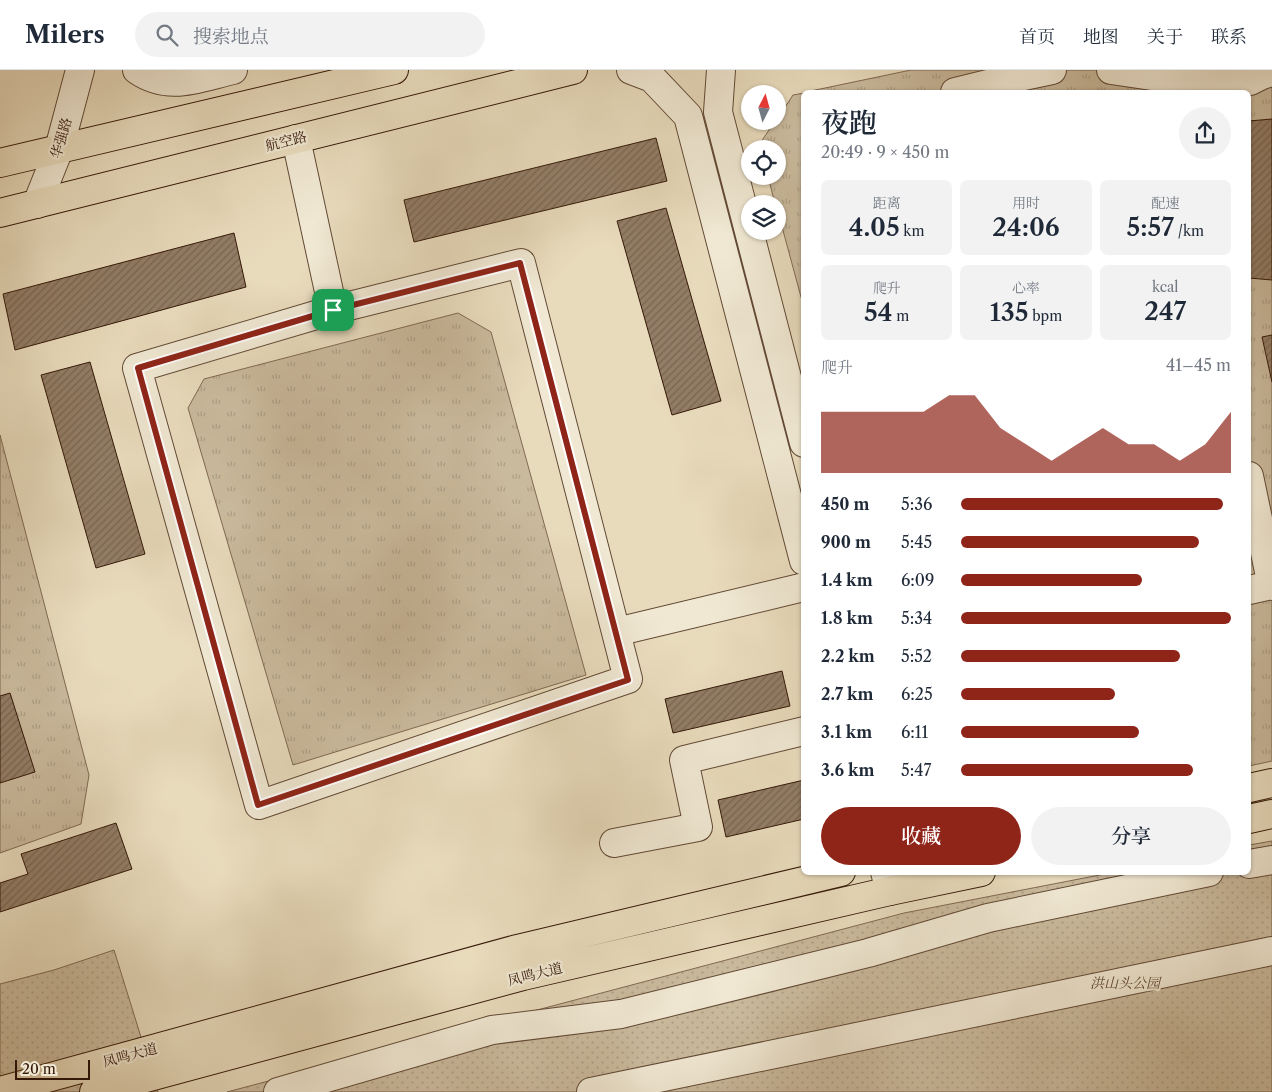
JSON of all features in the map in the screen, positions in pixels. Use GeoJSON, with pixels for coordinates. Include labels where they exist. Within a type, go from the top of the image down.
{"type":"FeatureCollection","features":[{"type":"Feature","properties":{"kind":"main road"},"geometry":{"type":"LineString","coordinates":[[0,164],[394,70]]}},
{"type":"Feature","properties":{"kind":"main road","name":"航空路"},"geometry":{"type":"LineString","coordinates":[[0,212],[573,70]]}},
{"type":"Feature","properties":{"kind":"main road"},"geometry":{"type":"LineString","coordinates":[[1251,788],[1272,783]]}},
{"type":"Feature","properties":{"kind":"main road"},"geometry":{"type":"LineString","coordinates":[[1251,819],[1272,814]]}},
{"type":"Feature","properties":{"kind":"main road","name":"凤鸣大道"},"geometry":{"type":"LineString","coordinates":[[94,1092],[156,1062],[517,949],[828,875]]}},
{"type":"Feature","properties":{"kind":"main road","name":"凤鸣大道"},"geometry":{"type":"LineString","coordinates":[[0,1091],[156,1062],[523,976],[888,882],[953,875]]}},
{"type":"Feature","properties":{"kind":"street","name":"华强路"},"geometry":{"type":"LineString","coordinates":[[38,204],[60,149],[80,70]]}},
{"type":"Feature","properties":{"kind":"street"},"geometry":{"type":"LineString","coordinates":[[136,70],[148,78],[176,83],[233,70]]}},
{"type":"Feature","properties":{"kind":"street"},"geometry":{"type":"LineString","coordinates":[[631,70],[652,78],[688,116],[801,549]]}},
{"type":"Feature","properties":{"kind":"street"},"geometry":{"type":"LineString","coordinates":[[721,70],[718,112],[801,431]]}},
{"type":"Feature","properties":{"kind":"street"},"geometry":{"type":"LineString","coordinates":[[964,90],[1052,70]]}},
{"type":"Feature","properties":{"kind":"street"},"geometry":{"type":"LineString","coordinates":[[1111,70],[1130,72],[1187,87],[1265,79]]}},
{"type":"Feature","properties":{"kind":"street"},"geometry":{"type":"LineString","coordinates":[[296,139],[333,310]]}},
{"type":"Feature","properties":{"kind":"street"},"geometry":{"type":"LineString","coordinates":[[520,263],[628,680],[258,805],[138,368],[333,310],[520,263]]}},
{"type":"Feature","properties":{"kind":"street"},"geometry":{"type":"LineString","coordinates":[[1251,486],[1272,586],[1251,590]]}},
{"type":"Feature","properties":{"kind":"street"},"geometry":{"type":"LineString","coordinates":[[616,632],[801,587]]}},
{"type":"Feature","properties":{"kind":"street"},"geometry":{"type":"LineString","coordinates":[[614,843],[698,827],[684,760],[801,732]]}},
{"type":"Feature","properties":{"kind":"street"},"geometry":{"type":"LineString","coordinates":[[1251,864],[1272,860]]}},
{"type":"Feature","properties":{"kind":"street"},"geometry":{"type":"LineString","coordinates":[[278,1092],[492,1030],[621,1014],[868,953],[988,918],[1195,875]]}},
{"type":"Feature","properties":{"kind":"street"},"geometry":{"type":"LineString","coordinates":[[591,1092],[1272,951]]}},
{"type":"Feature","properties":{"kind":"green space"},"geometry":{"type":"Polygon","coordinates":[[[911,70],[1272,70],[1272,761],[1251,766],[1251,90],[816,90],[911,70]]]}},
{"type":"Feature","properties":{"kind":"green space"},"geometry":{"type":"Polygon","coordinates":[[[801,94],[801,297],[786,240],[786,195],[773,195],[770,185],[786,185],[786,140],[762,140],[769,130],[786,130],[786,106],[793,95],[801,94]]]}},
{"type":"Feature","properties":{"kind":"green space"},"geometry":{"type":"Polygon","coordinates":[[[458,313],[491,332],[586,675],[293,765],[188,408],[204,379],[458,313]]]}},
{"type":"Feature","properties":{"kind":"green space"},"geometry":{"type":"Polygon","coordinates":[[[0,435],[89,775],[81,824],[0,853],[0,435]]]}},
{"type":"Feature","properties":{"kind":"green space","name":"洪山头公园"},"geometry":{"type":"Polygon","coordinates":[[[1272,841],[1272,1092],[227,1092],[904,913],[1100,875],[1251,875],[1251,845],[1272,841]]]}},
{"type":"Feature","properties":{"kind":"green space"},"geometry":{"type":"Polygon","coordinates":[[[114,950],[158,1092],[0,1092],[0,984],[54,970],[114,950]]]}},
{"type":"Feature","properties":{"kind":"building"},"geometry":{"type":"Polygon","coordinates":[[[1272,119],[1272,280],[1251,278],[1251,121],[1272,119]]]}},
{"type":"Feature","properties":{"kind":"building"},"geometry":{"type":"Polygon","coordinates":[[[656,138],[667,181],[414,242],[404,200],[656,138]]]}},
{"type":"Feature","properties":{"kind":"building"},"geometry":{"type":"Polygon","coordinates":[[[666,208],[721,401],[672,415],[617,221],[666,208]]]}},
{"type":"Feature","properties":{"kind":"building"},"geometry":{"type":"Polygon","coordinates":[[[234,233],[246,287],[15,350],[3,294],[234,233]]]}},
{"type":"Feature","properties":{"kind":"building"},"geometry":{"type":"Polygon","coordinates":[[[1272,335],[1272,382],[1262,337],[1272,335]]]}},
{"type":"Feature","properties":{"kind":"building"},"geometry":{"type":"Polygon","coordinates":[[[90,362],[145,554],[96,568],[41,375],[90,362]]]}},
{"type":"Feature","properties":{"kind":"building"},"geometry":{"type":"Polygon","coordinates":[[[782,671],[790,706],[673,733],[665,699],[782,671]]]}},
{"type":"Feature","properties":{"kind":"building"},"geometry":{"type":"Polygon","coordinates":[[[10,693],[35,772],[0,783],[0,696],[10,693]]]}},
{"type":"Feature","properties":{"kind":"building"},"geometry":{"type":"Polygon","coordinates":[[[801,781],[801,820],[726,837],[718,800],[801,781]]]}},
{"type":"Feature","properties":{"kind":"building"},"geometry":{"type":"Polygon","coordinates":[[[116,823],[132,869],[0,912],[0,883],[28,874],[21,854],[116,823]]]}},
{"type":"Feature","properties":{"kind":"route"},"geometry":{"type":"LineString","coordinates":[[520,263],[628,680],[258,805],[138,368],[333,310],[520,263]]}}]}
